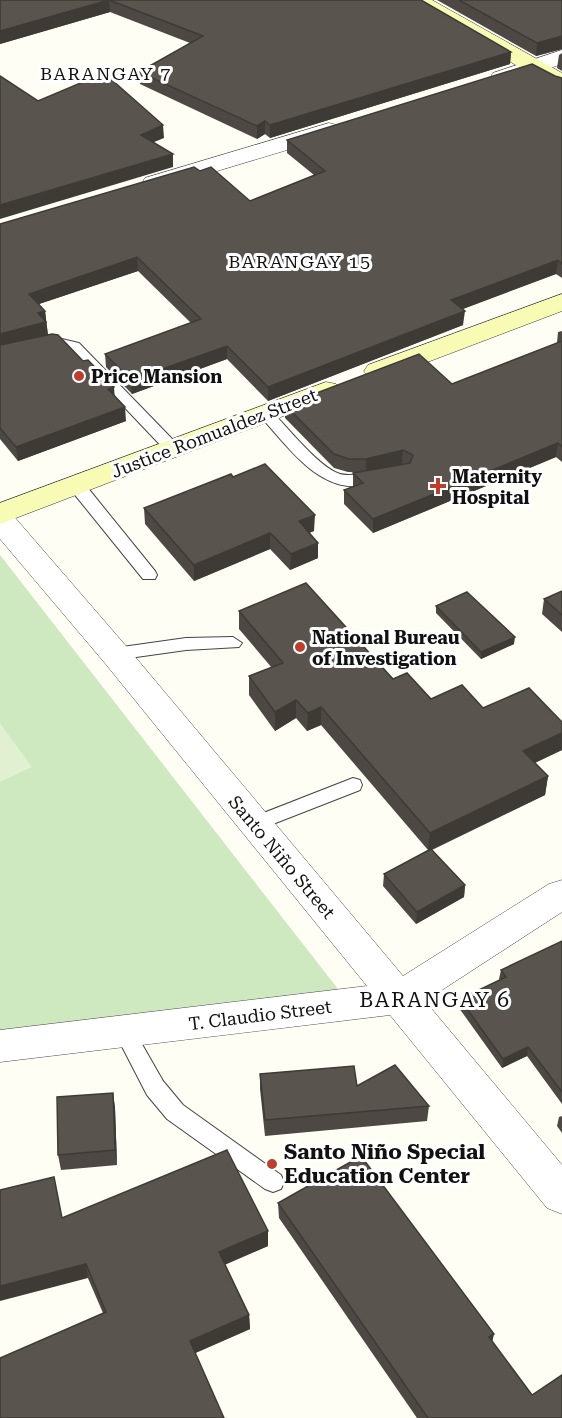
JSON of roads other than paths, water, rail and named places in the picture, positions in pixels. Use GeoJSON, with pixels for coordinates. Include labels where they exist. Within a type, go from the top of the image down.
{"type":"FeatureCollection","features":[{"type":"Feature","properties":{"kind":"main road"},"geometry":{"type":"LineString","coordinates":[[417,0],[562,82]]}},
{"type":"Feature","properties":{"kind":"main road","name":"Justice Romualdez Street"},"geometry":{"type":"LineString","coordinates":[[0,514],[562,302]]}},
{"type":"Feature","properties":{"kind":"street"},"geometry":{"type":"LineString","coordinates":[[481,84],[562,57]]}},
{"type":"Feature","properties":{"kind":"street"},"geometry":{"type":"LineString","coordinates":[[138,188],[354,123]]}},
{"type":"Feature","properties":{"kind":"street","name":"Santo Niño Street"},"geometry":{"type":"LineString","coordinates":[[0,520],[115,654],[562,1195]]}},
{"type":"Feature","properties":{"kind":"street","name":"T. Claudio Street"},"geometry":{"type":"LineString","coordinates":[[0,1046],[399,998],[562,894]]}},
{"type":"Feature","properties":{"kind":"lane"},"geometry":{"type":"LineString","coordinates":[[0,354],[53,341],[74,346],[173,449]]}},
{"type":"Feature","properties":{"kind":"lane"},"geometry":{"type":"LineString","coordinates":[[265,413],[324,473],[336,479],[350,482],[393,473]]}},
{"type":"Feature","properties":{"kind":"lane"},"geometry":{"type":"LineString","coordinates":[[77,486],[150,575]]}},
{"type":"Feature","properties":{"kind":"lane"},"geometry":{"type":"LineString","coordinates":[[115,654],[186,644],[233,643]]}},
{"type":"Feature","properties":{"kind":"lane"},"geometry":{"type":"LineString","coordinates":[[255,824],[353,785]]}},
{"type":"Feature","properties":{"kind":"lane"},"geometry":{"type":"LineString","coordinates":[[124,1031],[164,1101],[273,1182]]}},
{"type":"Feature","properties":{"kind":"place","name":"Price Mansion"},"geometry":{"type":"Point","coordinates":[79,376]}},
{"type":"Feature","properties":{"kind":"place","name":"Maternity Hospital"},"geometry":{"type":"Point","coordinates":[438,486]}},
{"type":"Feature","properties":{"kind":"place","name":"National Bureau of Investigation"},"geometry":{"type":"Point","coordinates":[300,647]}},
{"type":"Feature","properties":{"kind":"place","name":"Santo Niño Special Education Center"},"geometry":{"type":"Point","coordinates":[272,1164]}},
{"type":"Feature","properties":{"kind":"district","name":"BARANGAY 7"},"geometry":{"type":"Point","coordinates":[106,73]}},
{"type":"Feature","properties":{"kind":"district","name":"BARANGAY 15"},"geometry":{"type":"Point","coordinates":[300,261]}},
{"type":"Feature","properties":{"kind":"district","name":"BARANGAY 6"},"geometry":{"type":"Point","coordinates":[435,1000]}}]}
